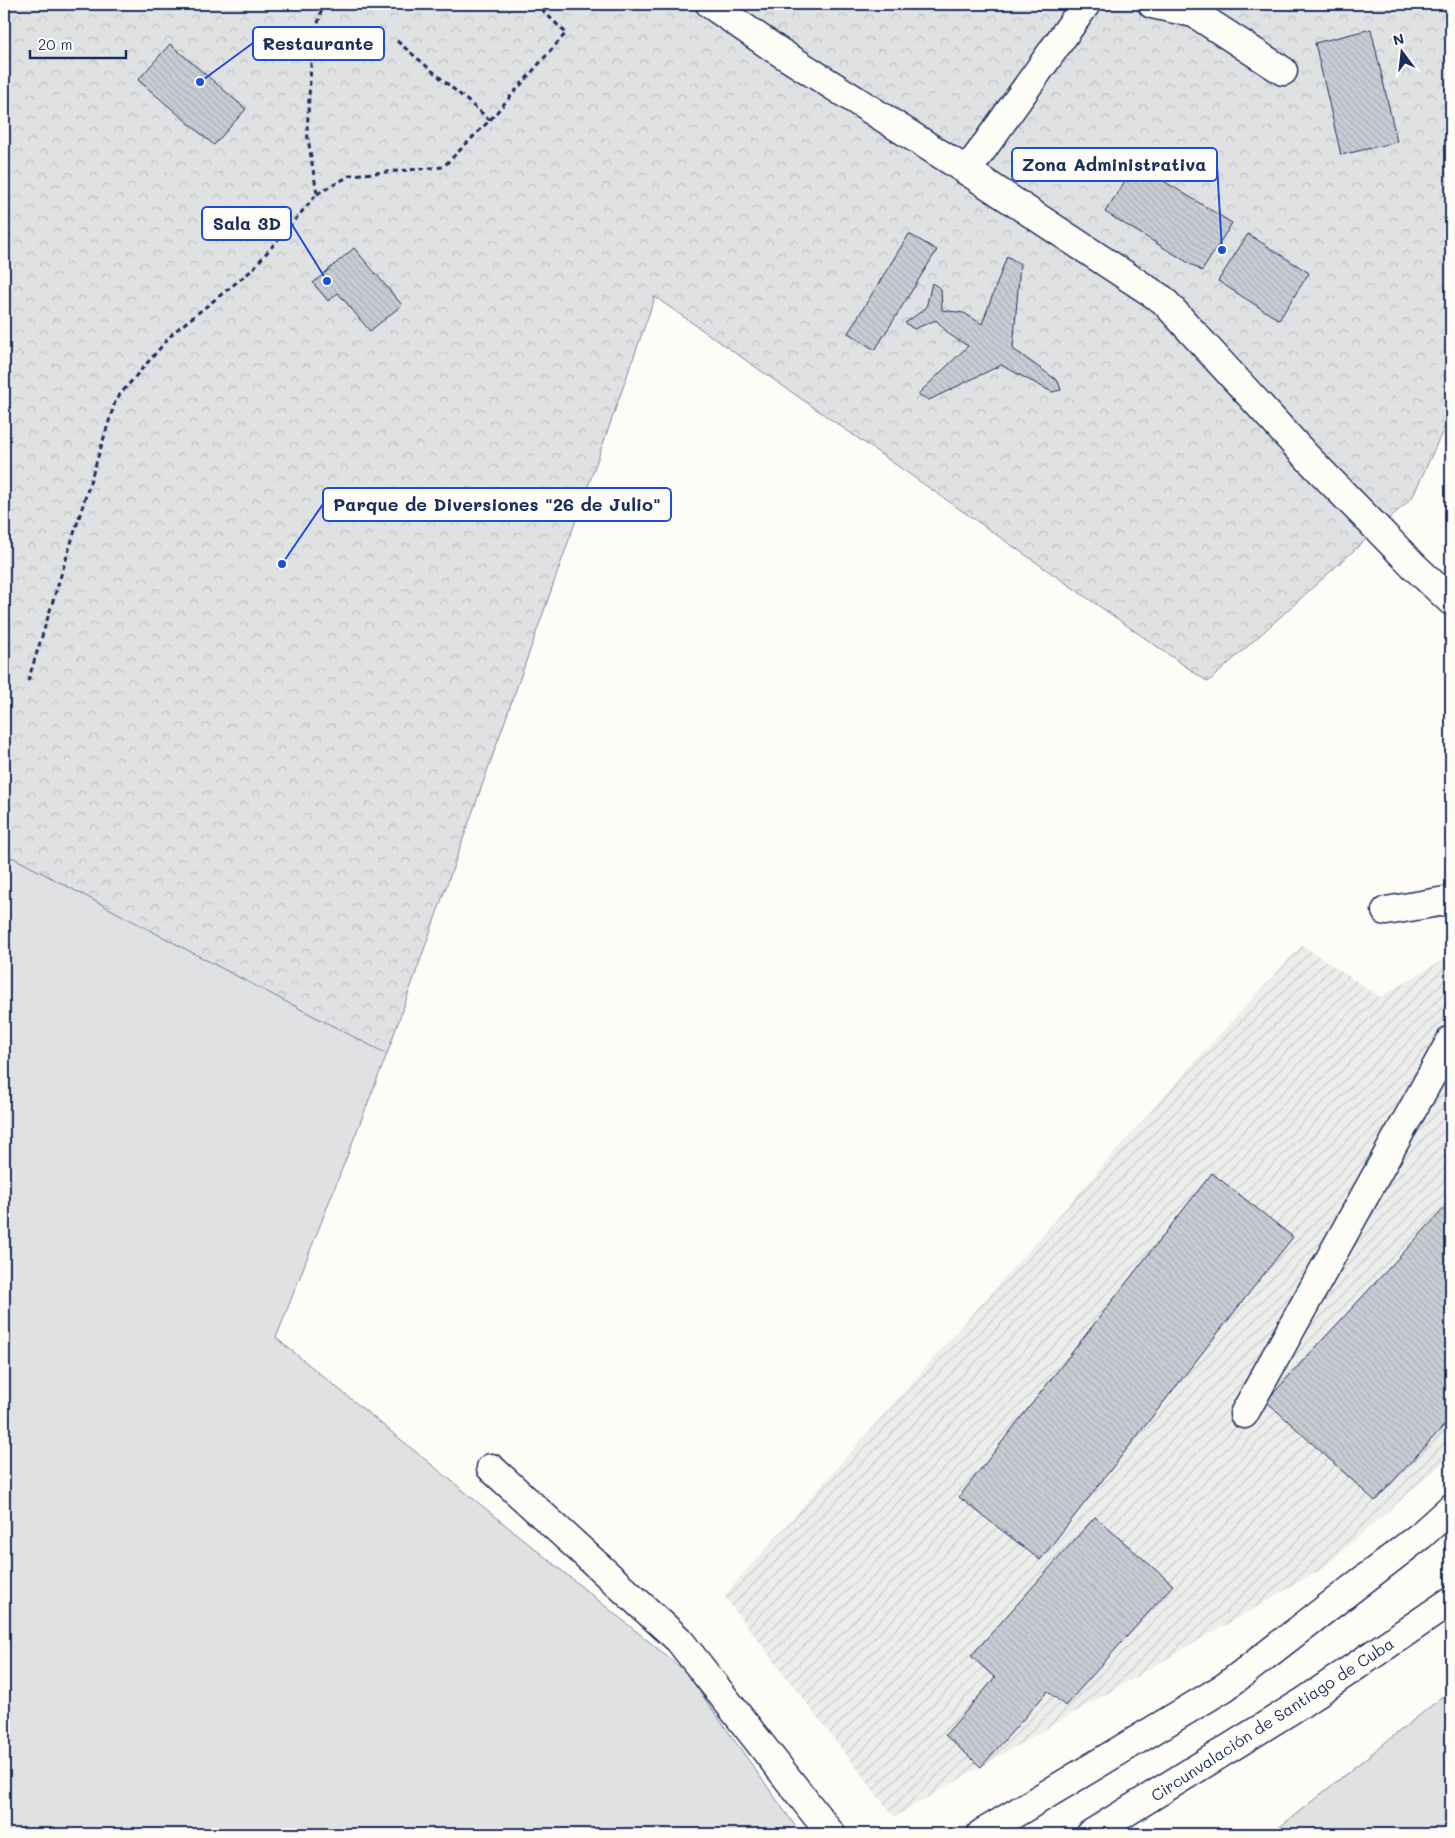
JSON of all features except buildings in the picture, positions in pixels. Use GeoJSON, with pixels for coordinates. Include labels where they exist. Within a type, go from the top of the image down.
{"type":"FeatureCollection","features":[{"type":"Feature","properties":{"kind":"main road"},"geometry":{"type":"LineString","coordinates":[[710,4],[775,49],[968,171],[1163,300],[1304,454],[1451,601]]}},
{"type":"Feature","properties":{"kind":"main road"},"geometry":{"type":"LineString","coordinates":[[968,171],[1086,4]]}},
{"type":"Feature","properties":{"kind":"main road"},"geometry":{"type":"LineString","coordinates":[[1152,4],[1194,13],[1283,71]]}},
{"type":"Feature","properties":{"kind":"main road"},"geometry":{"type":"LineString","coordinates":[[1386,911],[1451,900]]}},
{"type":"Feature","properties":{"kind":"main road"},"geometry":{"type":"LineString","coordinates":[[1244,1414],[1451,1040]]}},
{"type":"Feature","properties":{"kind":"main road"},"geometry":{"type":"LineString","coordinates":[[491,1468],[679,1640],[831,1834]]}},
{"type":"Feature","properties":{"kind":"main road"},"geometry":{"type":"LineString","coordinates":[[981,1834],[1225,1687],[1420,1536],[1451,1508]]}},
{"type":"Feature","properties":{"kind":"main road","name":"Circunvalación de Santiago de Cuba"},"geometry":{"type":"LineString","coordinates":[[1091,1834],[1302,1703],[1451,1601]]}},
{"type":"Feature","properties":{"kind":"path"},"geometry":{"type":"LineString","coordinates":[[318,194],[307,132],[312,46],[323,4]]}},
{"type":"Feature","properties":{"kind":"path"},"geometry":{"type":"LineString","coordinates":[[28,681],[116,398],[174,332],[251,271],[318,194],[351,175],[443,166],[490,120],[566,33],[536,4]]}},
{"type":"Feature","properties":{"kind":"path"},"geometry":{"type":"LineString","coordinates":[[397,41],[490,120]]}},
{"type":"Feature","properties":{"kind":"shaded area"},"geometry":{"type":"Polygon","coordinates":[[[1302,945],[1380,997],[1451,955],[1451,1456],[1322,1569],[894,1817],[724,1596],[1188,1069],[1302,945]]]}},
{"type":"Feature","properties":{"kind":"green space"},"geometry":{"type":"Polygon","coordinates":[[[4,4],[1451,4],[1451,413],[1412,498],[1208,682],[655,297],[387,1054],[14,858],[4,856],[4,4]]]}},
{"type":"Feature","properties":{"kind":"green space"},"geometry":{"type":"Polygon","coordinates":[[[4,856],[14,858],[387,1054],[276,1338],[685,1671],[801,1834],[4,1834],[4,856]]]}},
{"type":"Feature","properties":{"kind":"green space"},"geometry":{"type":"Polygon","coordinates":[[[1451,1690],[1451,1834],[1271,1834],[1451,1690]]]}},
{"type":"Feature","properties":{"kind":"place","name":"Restaurante"},"geometry":{"type":"Point","coordinates":[200,82]}},
{"type":"Feature","properties":{"kind":"place","name":"Zona Administrativa"},"geometry":{"type":"Point","coordinates":[1222,250]}},
{"type":"Feature","properties":{"kind":"place","name":"Sala 3D"},"geometry":{"type":"Point","coordinates":[327,281]}},
{"type":"Feature","properties":{"kind":"place","name":"Parque de Diversiones \"26 de Julio\""},"geometry":{"type":"Point","coordinates":[282,564]}}]}
